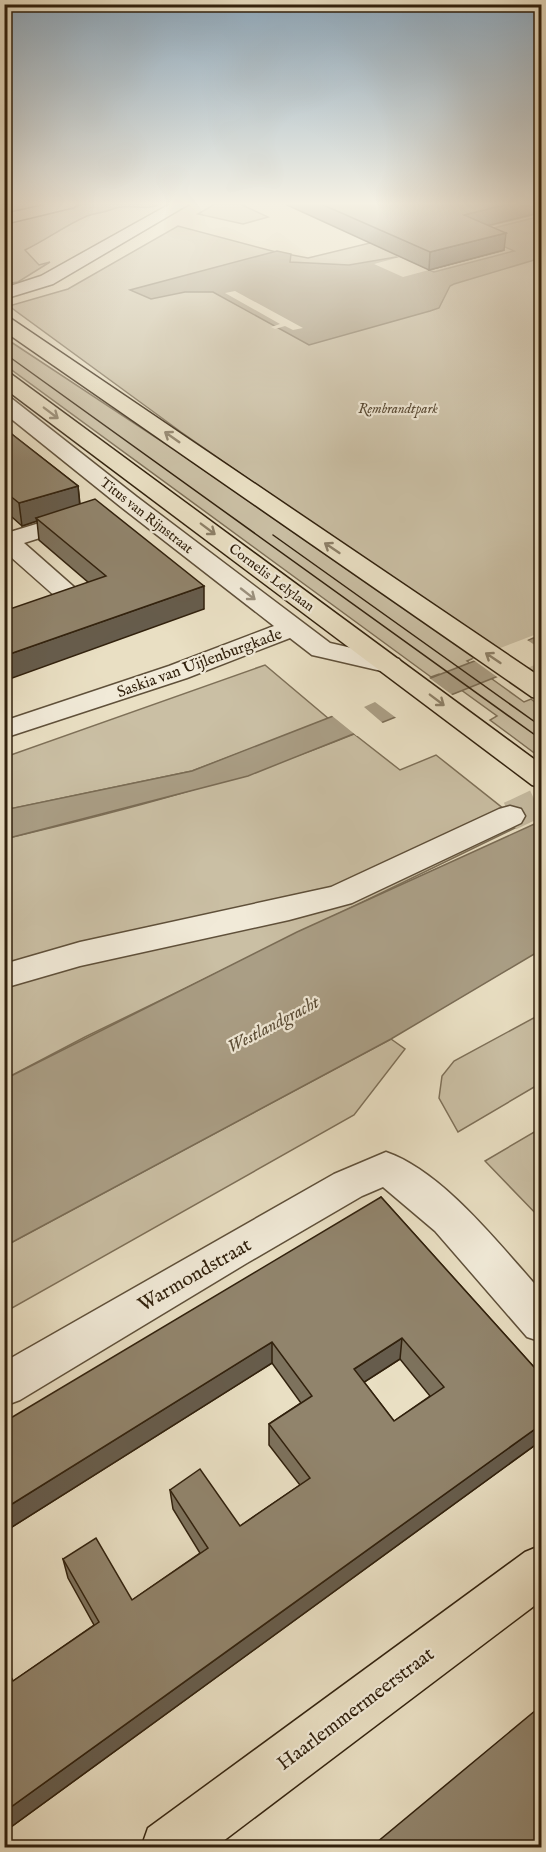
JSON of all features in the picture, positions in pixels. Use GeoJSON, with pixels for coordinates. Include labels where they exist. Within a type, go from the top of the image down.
{"type":"FeatureCollection","features":[{"type":"Feature","properties":{"kind":"main road"},"geometry":{"type":"LineString","coordinates":[[4,322],[542,691]]}},
{"type":"Feature","properties":{"kind":"main road","name":"Cornelis Lelylaan"},"geometry":{"type":"LineString","coordinates":[[4,378],[540,778]]}},
{"type":"Feature","properties":{"kind":"main road","name":"Haarlemmermeerstraat"},"geometry":{"type":"LineString","coordinates":[[168,1848],[542,1569]]}},
{"type":"Feature","properties":{"kind":"street","name":"Titus van Rijnstraat"},"geometry":{"type":"LineString","coordinates":[[4,402],[291,628]]}},
{"type":"Feature","properties":{"kind":"street"},"geometry":{"type":"LineString","coordinates":[[6,540],[129,502]]}},
{"type":"Feature","properties":{"kind":"street"},"geometry":{"type":"LineString","coordinates":[[6,540],[64,592]]}},
{"type":"Feature","properties":{"kind":"street","name":"Saskia van Uijlenburgkade"},"geometry":{"type":"LineString","coordinates":[[4,730],[178,672],[291,628],[321,649],[390,665]]}},
{"type":"Feature","properties":{"kind":"street"},"geometry":{"type":"LineString","coordinates":[[4,976],[80,954],[289,909],[341,895],[510,816]]}},
{"type":"Feature","properties":{"kind":"street","name":"Warmondstraat"},"geometry":{"type":"LineString","coordinates":[[4,1386],[348,1185],[386,1168],[411,1183],[434,1204],[542,1323]]}},
{"type":"Feature","properties":{"kind":"green space","name":"Rembrandtpark"},"geometry":{"type":"Polygon","coordinates":[[[63,290],[541,290],[541,682],[181,432],[9,306],[63,290]]]}},
{"type":"Feature","properties":{"kind":"green space"},"geometry":{"type":"Polygon","coordinates":[[[5,338],[172,448],[474,658],[467,661],[524,702],[531,699],[541,707],[541,758],[490,720],[497,716],[439,674],[431,677],[5,365],[5,338]]]}},
{"type":"Feature","properties":{"kind":"green space"},"geometry":{"type":"Polygon","coordinates":[[[265,665],[329,719],[192,771],[5,810],[5,757],[265,665]]]}},
{"type":"Feature","properties":{"kind":"green space"},"geometry":{"type":"Polygon","coordinates":[[[354,734],[400,770],[436,755],[523,824],[85,1037],[5,1079],[4,839],[225,780],[354,734]]]}},
{"type":"Feature","properties":{"kind":"green space"},"geometry":{"type":"Polygon","coordinates":[[[541,1014],[541,1083],[458,1132],[439,1098],[442,1076],[454,1061],[541,1014]]]}},
{"type":"Feature","properties":{"kind":"green space"},"geometry":{"type":"Polygon","coordinates":[[[391,1039],[405,1049],[354,1115],[5,1312],[5,1246],[391,1039]]]}},
{"type":"Feature","properties":{"kind":"green space"},"geometry":{"type":"Polygon","coordinates":[[[541,1128],[541,1219],[485,1161],[541,1128]]]}},
{"type":"Feature","properties":{"kind":"water"},"geometry":{"type":"Polygon","coordinates":[[[131,290],[448,290],[439,308],[309,345],[213,292],[185,292],[151,299],[131,290]]]}},
{"type":"Feature","properties":{"kind":"water"},"geometry":{"type":"Polygon","coordinates":[[[541,635],[541,659],[248,776],[5,839],[4,810],[192,771],[541,635]]]}},
{"type":"Feature","properties":{"kind":"water","name":"Westlandgracht"},"geometry":{"type":"Polygon","coordinates":[[[541,821],[541,950],[391,1039],[5,1246],[5,1079],[297,932],[541,821]]]}},
{"type":"Feature","properties":{"kind":"pier"},"geometry":{"type":"Polygon","coordinates":[[[235,291],[303,328],[293,330],[285,326],[275,329],[271,327],[280,324],[225,293],[235,291]]]}},
{"type":"Feature","properties":{"kind":"pier"},"geometry":{"type":"Polygon","coordinates":[[[542,632],[541,636],[539,634],[527,640],[541,649],[542,662],[500,679],[472,659],[542,632]]]}},
{"type":"Feature","properties":{"kind":"pier"},"geometry":{"type":"Polygon","coordinates":[[[428,677],[455,697],[399,720],[375,702],[364,707],[385,725],[357,736],[331,715],[428,677]]]}},
{"type":"Feature","properties":{"kind":"building"},"geometry":{"type":"Polygon","coordinates":[[[4,428],[78,486],[19,503],[4,491],[4,428]]]}},
{"type":"Feature","properties":{"kind":"building"},"geometry":{"type":"Polygon","coordinates":[[[95,499],[204,586],[4,656],[4,611],[106,576],[36,518],[95,499]]]}},
{"type":"Feature","properties":{"kind":"building"},"geometry":{"type":"Polygon","coordinates":[[[381,1197],[542,1376],[542,1424],[4,1812],[4,1664],[13,1681],[99,1622],[63,1559],[96,1538],[132,1600],[208,1548],[170,1490],[200,1469],[240,1526],[310,1478],[269,1424],[312,1396],[272,1342],[4,1509],[4,1422],[381,1197]],[[402,1338],[354,1369],[394,1421],[444,1387],[402,1338]]]}},
{"type":"Feature","properties":{"kind":"building"},"geometry":{"type":"Polygon","coordinates":[[[542,1705],[542,1848],[370,1848],[542,1705]]]}},
{"type":"Feature","properties":{"kind":"tunnel"},"geometry":{"type":"LineString","coordinates":[[510,816],[542,801]]}},
{"type":"Feature","properties":{"kind":"tram line"},"geometry":{"type":"LineString","coordinates":[[4,353],[542,740]]}},
{"type":"Feature","properties":{"kind":"tram line"},"geometry":{"type":"LineString","coordinates":[[273,535],[542,727]]}}]}
